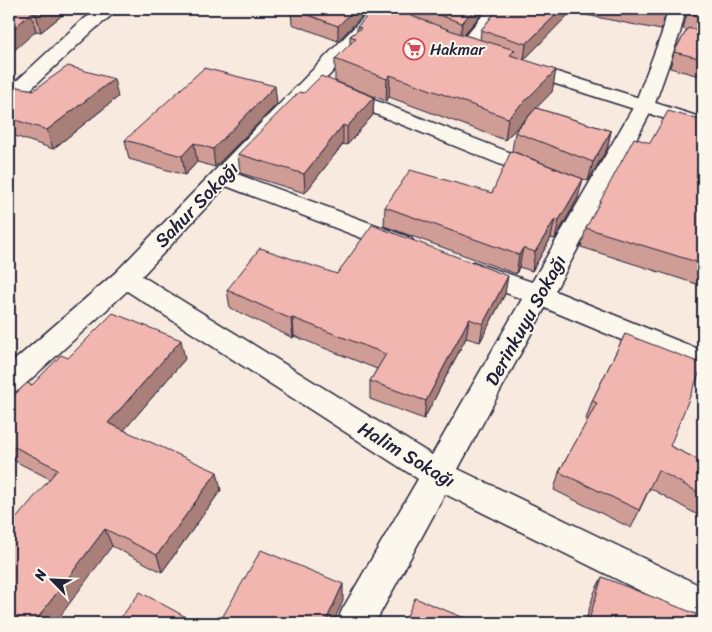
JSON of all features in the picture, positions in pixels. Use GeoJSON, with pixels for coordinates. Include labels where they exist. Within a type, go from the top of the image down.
{"type":"FeatureCollection","features":[{"type":"Feature","properties":{"kind":"street"},"geometry":{"type":"LineString","coordinates":[[9,99],[88,25],[110,9]]}},
{"type":"Feature","properties":{"kind":"street"},"geometry":{"type":"LineString","coordinates":[[483,55],[455,46],[497,9]]}},
{"type":"Feature","properties":{"kind":"street"},"geometry":{"type":"LineString","coordinates":[[368,12],[419,32]]}},
{"type":"Feature","properties":{"kind":"street","name":"Sahur Sokağı"},"geometry":{"type":"LineString","coordinates":[[9,382],[125,278],[312,81],[368,12]]}},
{"type":"Feature","properties":{"kind":"street","name":"Derinkuyu Sokağı"},"geometry":{"type":"LineString","coordinates":[[355,623],[539,295],[576,187],[644,106],[678,26]]}},
{"type":"Feature","properties":{"kind":"street"},"geometry":{"type":"LineString","coordinates":[[502,61],[703,125]]}},
{"type":"Feature","properties":{"kind":"street"},"geometry":{"type":"LineString","coordinates":[[312,81],[576,187]]}},
{"type":"Feature","properties":{"kind":"street"},"geometry":{"type":"LineString","coordinates":[[222,177],[427,254]]}},
{"type":"Feature","properties":{"kind":"street"},"geometry":{"type":"LineString","coordinates":[[455,264],[539,295],[703,364]]}},
{"type":"Feature","properties":{"kind":"street","name":"Halim Sokağı"},"geometry":{"type":"LineString","coordinates":[[125,278],[438,475],[703,605]]}},
{"type":"Feature","properties":{"kind":"building"},"geometry":{"type":"Polygon","coordinates":[[[9,9],[43,9],[36,14],[31,13],[9,33],[9,9]]]}},
{"type":"Feature","properties":{"kind":"building"},"geometry":{"type":"Polygon","coordinates":[[[292,9],[355,9],[338,26],[292,9]]]}},
{"type":"Feature","properties":{"kind":"building"},"geometry":{"type":"Polygon","coordinates":[[[374,9],[393,9],[458,33],[515,50],[510,55],[556,70],[508,118],[390,75],[387,79],[335,59],[356,38],[350,36],[361,28],[357,27],[374,9]]]}},
{"type":"Feature","properties":{"kind":"building"},"geometry":{"type":"Polygon","coordinates":[[[422,9],[474,9],[462,23],[422,9]]]}},
{"type":"Feature","properties":{"kind":"building"},"geometry":{"type":"Polygon","coordinates":[[[498,9],[562,9],[526,44],[481,30],[498,9]]]}},
{"type":"Feature","properties":{"kind":"building"},"geometry":{"type":"Polygon","coordinates":[[[636,9],[667,9],[665,14],[636,9]]]}},
{"type":"Feature","properties":{"kind":"building"},"geometry":{"type":"Polygon","coordinates":[[[689,9],[703,9],[703,17],[688,13],[689,9]]]}},
{"type":"Feature","properties":{"kind":"building"},"geometry":{"type":"Polygon","coordinates":[[[688,28],[703,32],[703,59],[674,52],[688,28]]]}},
{"type":"Feature","properties":{"kind":"building"},"geometry":{"type":"Polygon","coordinates":[[[68,66],[114,79],[47,130],[9,118],[9,86],[34,90],[68,66]]]}},
{"type":"Feature","properties":{"kind":"building"},"geometry":{"type":"Polygon","coordinates":[[[204,68],[275,86],[213,149],[194,143],[182,156],[125,140],[204,68]]]}},
{"type":"Feature","properties":{"kind":"building"},"geometry":{"type":"Polygon","coordinates":[[[321,76],[374,97],[347,127],[343,125],[304,174],[238,154],[299,92],[304,93],[321,76]]]}},
{"type":"Feature","properties":{"kind":"building"},"geometry":{"type":"Polygon","coordinates":[[[536,108],[611,131],[593,162],[515,132],[536,108]]]}},
{"type":"Feature","properties":{"kind":"building"},"geometry":{"type":"Polygon","coordinates":[[[668,111],[703,121],[703,148],[698,159],[703,160],[703,264],[586,228],[634,138],[650,143],[668,111]]]}},
{"type":"Feature","properties":{"kind":"building"},"geometry":{"type":"Polygon","coordinates":[[[511,151],[583,179],[559,220],[555,219],[535,252],[523,248],[519,255],[385,207],[410,170],[492,193],[511,151]]]}},
{"type":"Feature","properties":{"kind":"building"},"geometry":{"type":"Polygon","coordinates":[[[372,225],[508,276],[483,324],[469,319],[426,401],[370,381],[386,354],[293,318],[291,319],[227,290],[260,248],[337,274],[372,225]]]}},
{"type":"Feature","properties":{"kind":"building"},"geometry":{"type":"Polygon","coordinates":[[[113,313],[181,340],[108,423],[217,472],[157,555],[105,529],[34,623],[9,623],[9,527],[58,469],[9,444],[9,400],[27,383],[32,385],[61,355],[68,358],[113,313]]]}},
{"type":"Feature","properties":{"kind":"building"},"geometry":{"type":"Polygon","coordinates":[[[625,334],[703,364],[670,446],[703,462],[703,495],[658,470],[639,510],[559,472],[597,403],[592,401],[625,334]]]}},
{"type":"Feature","properties":{"kind":"building"},"geometry":{"type":"Polygon","coordinates":[[[261,550],[343,584],[325,623],[219,623],[261,550]]]}},
{"type":"Feature","properties":{"kind":"building"},"geometry":{"type":"Polygon","coordinates":[[[602,577],[696,614],[694,623],[588,623],[602,577]]]}},
{"type":"Feature","properties":{"kind":"building"},"geometry":{"type":"Polygon","coordinates":[[[140,592],[197,623],[117,623],[140,592]]]}},
{"type":"Feature","properties":{"kind":"building"},"geometry":{"type":"Polygon","coordinates":[[[415,598],[477,623],[404,623],[415,598]]]}},
{"type":"Feature","properties":{"kind":"place","name":"Hakmar"},"geometry":{"type":"Point","coordinates":[414,49]}}]}
